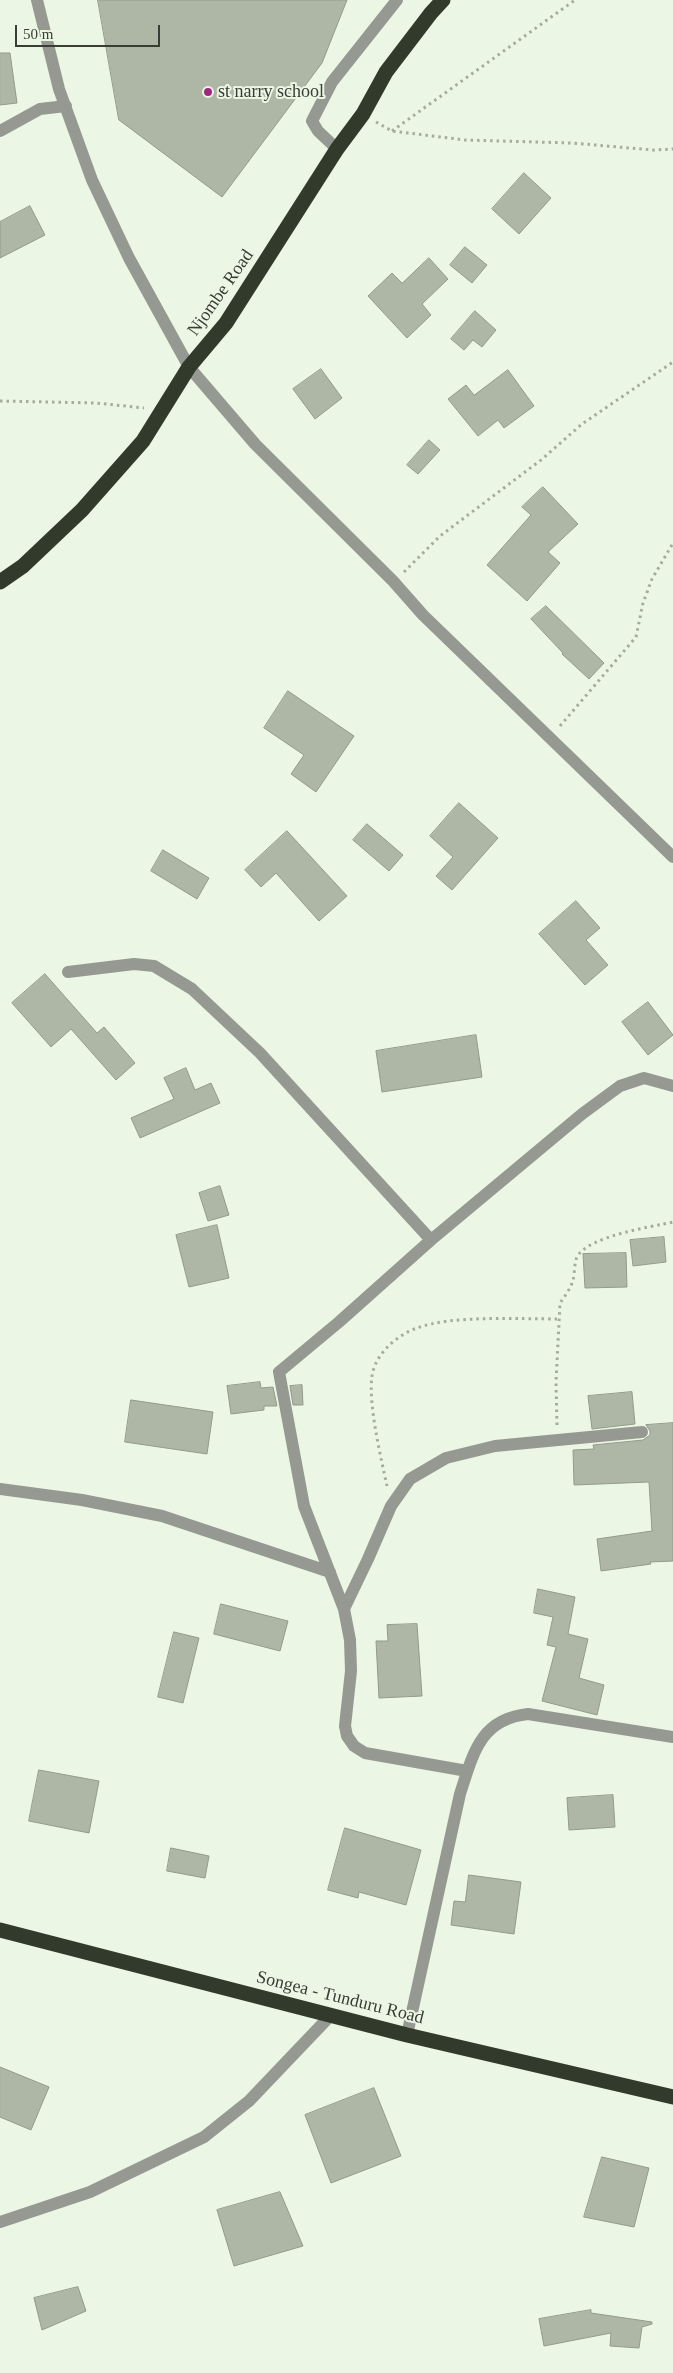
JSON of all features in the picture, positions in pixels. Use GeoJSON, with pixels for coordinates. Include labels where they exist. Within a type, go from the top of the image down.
{"type":"FeatureCollection","features":[{"type":"Feature","properties":{"kind":"highway","name":"Njombe Road"},"geometry":{"type":"LineString","coordinates":[[0,582],[23,566],[82,510],[143,441],[161,411],[173,396],[189,367],[226,323],[337,149],[363,114],[386,72],[431,13],[444,0]]}},
{"type":"Feature","properties":{"kind":"highway","name":"Songea - Tunduru Road"},"geometry":{"type":"LineString","coordinates":[[0,1930],[407,2035],[673,2097]]}},
{"type":"Feature","properties":{"kind":"street"},"geometry":{"type":"LineString","coordinates":[[37,0],[59,89],[92,180],[167,330],[189,367],[255,444],[393,582],[423,615],[673,857]]}},
{"type":"Feature","properties":{"kind":"street"},"geometry":{"type":"LineString","coordinates":[[337,149],[318,131],[312,121],[332,82],[397,0]]}},
{"type":"Feature","properties":{"kind":"street"},"geometry":{"type":"LineString","coordinates":[[0,131],[40,109],[66,106]]}},
{"type":"Feature","properties":{"kind":"street"},"geometry":{"type":"LineString","coordinates":[[68,972],[134,964],[154,966],[192,989],[260,1053],[431,1240]]}},
{"type":"Feature","properties":{"kind":"street"},"geometry":{"type":"LineString","coordinates":[[468,1771],[365,1753],[354,1746],[347,1736],[345,1726],[350,1671],[350,1640],[344,1609],[304,1506],[279,1372],[339,1322],[431,1240],[582,1114],[620,1086],[644,1078],[673,1086]]}},
{"type":"Feature","properties":{"kind":"street"},"geometry":{"type":"LineString","coordinates":[[344,1609],[391,1506],[410,1479],[446,1458],[495,1446],[642,1432]]}},
{"type":"Feature","properties":{"kind":"street"},"geometry":{"type":"LineString","coordinates":[[0,1488],[82,1500],[162,1516],[330,1572]]}},
{"type":"Feature","properties":{"kind":"street"},"geometry":{"type":"LineString","coordinates":[[407,2035],[460,1794],[471,1758],[484,1736],[499,1721],[512,1716],[528,1714],[673,1737]]}},
{"type":"Feature","properties":{"kind":"street"},"geometry":{"type":"LineString","coordinates":[[0,2222],[90,2192],[204,2137],[249,2101],[331,2015]]}},
{"type":"Feature","properties":{"kind":"path"},"geometry":{"type":"LineString","coordinates":[[392,131],[574,0]]}},
{"type":"Feature","properties":{"kind":"path"},"geometry":{"type":"LineString","coordinates":[[363,114],[392,131],[465,140],[572,143],[653,150],[673,149]]}},
{"type":"Feature","properties":{"kind":"path"},"geometry":{"type":"LineString","coordinates":[[393,582],[440,536],[540,460],[582,424],[673,362]]}},
{"type":"Feature","properties":{"kind":"path"},"geometry":{"type":"LineString","coordinates":[[0,401],[96,402],[161,411]]}},
{"type":"Feature","properties":{"kind":"path"},"geometry":{"type":"LineString","coordinates":[[550,738],[636,637],[642,602],[652,579],[673,543]]}},
{"type":"Feature","properties":{"kind":"path"},"geometry":{"type":"LineString","coordinates":[[558,1439],[558,1319],[560,1303],[567,1294],[573,1280],[577,1258],[584,1248],[620,1234],[673,1222]]}},
{"type":"Feature","properties":{"kind":"path"},"geometry":{"type":"LineString","coordinates":[[391,1506],[374,1412],[372,1376],[380,1355],[400,1336],[418,1327],[448,1322],[558,1319]]}},
{"type":"Feature","properties":{"kind":"building","name":"st narry school"},"geometry":{"type":"Polygon","coordinates":[[[98,0],[347,0],[322,63],[222,197],[119,120],[98,0]]]}},
{"type":"Feature","properties":{"kind":"building"},"geometry":{"type":"Polygon","coordinates":[[[0,53],[10,53],[17,103],[0,105],[0,53]]]}},
{"type":"Feature","properties":{"kind":"building"},"geometry":{"type":"Polygon","coordinates":[[[524,173],[551,198],[519,234],[492,209],[524,173]]]}},
{"type":"Feature","properties":{"kind":"building"},"geometry":{"type":"Polygon","coordinates":[[[30,206],[45,235],[0,258],[0,222],[30,206]]]}},
{"type":"Feature","properties":{"kind":"building"},"geometry":{"type":"Polygon","coordinates":[[[465,247],[487,265],[472,283],[450,265],[465,247]]]}},
{"type":"Feature","properties":{"kind":"building"},"geometry":{"type":"Polygon","coordinates":[[[429,258],[448,279],[422,304],[431,315],[407,338],[368,296],[392,273],[402,283],[429,258]]]}},
{"type":"Feature","properties":{"kind":"building"},"geometry":{"type":"Polygon","coordinates":[[[475,311],[496,330],[482,347],[473,340],[464,350],[451,339],[475,311]]]}},
{"type":"Feature","properties":{"kind":"building"},"geometry":{"type":"Polygon","coordinates":[[[321,369],[342,398],[315,419],[293,389],[321,369]]]}},
{"type":"Feature","properties":{"kind":"building"},"geometry":{"type":"Polygon","coordinates":[[[508,370],[534,406],[504,428],[498,420],[478,436],[448,399],[466,385],[474,395],[508,370]]]}},
{"type":"Feature","properties":{"kind":"building"},"geometry":{"type":"Polygon","coordinates":[[[429,440],[440,450],[418,474],[407,465],[429,440]]]}},
{"type":"Feature","properties":{"kind":"building"},"geometry":{"type":"Polygon","coordinates":[[[543,487],[578,524],[548,552],[560,563],[527,601],[487,565],[531,515],[522,507],[543,487]]]}},
{"type":"Feature","properties":{"kind":"building"},"geometry":{"type":"Polygon","coordinates":[[[546,606],[604,663],[589,679],[562,654],[531,619],[546,606]]]}},
{"type":"Feature","properties":{"kind":"building"},"geometry":{"type":"Polygon","coordinates":[[[288,691],[354,736],[316,792],[291,774],[304,755],[264,728],[288,691]]]}},
{"type":"Feature","properties":{"kind":"building"},"geometry":{"type":"Polygon","coordinates":[[[459,803],[498,838],[452,890],[436,876],[453,857],[430,836],[459,803]]]}},
{"type":"Feature","properties":{"kind":"building"},"geometry":{"type":"Polygon","coordinates":[[[367,824],[403,855],[389,871],[353,840],[367,824]]]}},
{"type":"Feature","properties":{"kind":"building"},"geometry":{"type":"Polygon","coordinates":[[[287,831],[347,896],[319,921],[276,873],[261,887],[245,870],[287,831]]]}},
{"type":"Feature","properties":{"kind":"building"},"geometry":{"type":"Polygon","coordinates":[[[163,850],[209,878],[197,899],[151,871],[163,850]]]}},
{"type":"Feature","properties":{"kind":"building"},"geometry":{"type":"Polygon","coordinates":[[[576,901],[600,928],[586,940],[608,965],[585,985],[539,934],[576,901]]]}},
{"type":"Feature","properties":{"kind":"building"},"geometry":{"type":"Polygon","coordinates":[[[45,974],[97,1033],[104,1027],[135,1063],[116,1080],[71,1029],[51,1047],[12,1003],[45,974]]]}},
{"type":"Feature","properties":{"kind":"building"},"geometry":{"type":"Polygon","coordinates":[[[648,1002],[673,1035],[648,1055],[622,1022],[648,1002]]]}},
{"type":"Feature","properties":{"kind":"building"},"geometry":{"type":"Polygon","coordinates":[[[476,1035],[482,1077],[382,1092],[376,1051],[476,1035]]]}},
{"type":"Feature","properties":{"kind":"building"},"geometry":{"type":"Polygon","coordinates":[[[186,1068],[195,1090],[211,1083],[220,1103],[140,1138],[131,1118],[174,1099],[164,1078],[186,1068]]]}},
{"type":"Feature","properties":{"kind":"building"},"geometry":{"type":"Polygon","coordinates":[[[220,1186],[229,1215],[208,1221],[199,1193],[220,1186]]]}},
{"type":"Feature","properties":{"kind":"building"},"geometry":{"type":"Polygon","coordinates":[[[217,1225],[229,1278],[189,1287],[176,1235],[217,1225]]]}},
{"type":"Feature","properties":{"kind":"building"},"geometry":{"type":"Polygon","coordinates":[[[664,1237],[666,1262],[633,1266],[630,1240],[664,1237]]]}},
{"type":"Feature","properties":{"kind":"building"},"geometry":{"type":"Polygon","coordinates":[[[626,1253],[627,1287],[585,1288],[583,1254],[626,1253]]]}},
{"type":"Feature","properties":{"kind":"building"},"geometry":{"type":"Polygon","coordinates":[[[260,1382],[261,1388],[273,1387],[277,1406],[264,1406],[264,1410],[231,1414],[227,1386],[260,1382]]]}},
{"type":"Feature","properties":{"kind":"building"},"geometry":{"type":"Polygon","coordinates":[[[302,1385],[303,1405],[293,1405],[290,1386],[302,1385]]]}},
{"type":"Feature","properties":{"kind":"building"},"geometry":{"type":"Polygon","coordinates":[[[632,1392],[635,1424],[592,1429],[588,1396],[632,1392]]]}},
{"type":"Feature","properties":{"kind":"building"},"geometry":{"type":"Polygon","coordinates":[[[131,1400],[213,1412],[207,1454],[125,1442],[131,1400]]]}},
{"type":"Feature","properties":{"kind":"building"},"geometry":{"type":"Polygon","coordinates":[[[673,1423],[673,1561],[650,1562],[651,1564],[601,1571],[597,1539],[652,1531],[649,1482],[574,1485],[573,1450],[594,1449],[593,1445],[643,1440],[650,1435],[646,1425],[673,1423]]]}},
{"type":"Feature","properties":{"kind":"building"},"geometry":{"type":"Polygon","coordinates":[[[538,1589],[575,1597],[568,1634],[588,1639],[579,1678],[604,1685],[597,1715],[542,1701],[556,1647],[547,1645],[553,1617],[534,1613],[538,1589]]]}},
{"type":"Feature","properties":{"kind":"building"},"geometry":{"type":"Polygon","coordinates":[[[221,1604],[288,1621],[280,1651],[214,1634],[221,1604]]]}},
{"type":"Feature","properties":{"kind":"building"},"geometry":{"type":"Polygon","coordinates":[[[417,1624],[422,1696],[379,1698],[376,1641],[388,1641],[387,1625],[417,1624]]]}},
{"type":"Feature","properties":{"kind":"building"},"geometry":{"type":"Polygon","coordinates":[[[174,1632],[199,1638],[183,1703],[158,1697],[174,1632]]]}},
{"type":"Feature","properties":{"kind":"building"},"geometry":{"type":"Polygon","coordinates":[[[39,1770],[99,1781],[89,1833],[29,1821],[39,1770]]]}},
{"type":"Feature","properties":{"kind":"building"},"geometry":{"type":"Polygon","coordinates":[[[613,1795],[615,1827],[569,1830],[567,1798],[613,1795]]]}},
{"type":"Feature","properties":{"kind":"building"},"geometry":{"type":"Polygon","coordinates":[[[345,1828],[421,1850],[406,1905],[359,1892],[358,1898],[328,1890],[345,1828]]]}},
{"type":"Feature","properties":{"kind":"building"},"geometry":{"type":"Polygon","coordinates":[[[171,1848],[209,1856],[205,1878],[167,1871],[171,1848]]]}},
{"type":"Feature","properties":{"kind":"building"},"geometry":{"type":"Polygon","coordinates":[[[469,1875],[521,1882],[514,1934],[451,1925],[454,1901],[465,1902],[469,1875]]]}},
{"type":"Feature","properties":{"kind":"building"},"geometry":{"type":"Polygon","coordinates":[[[0,2067],[49,2087],[31,2130],[0,2117],[0,2067]]]}},
{"type":"Feature","properties":{"kind":"building"},"geometry":{"type":"Polygon","coordinates":[[[374,2088],[401,2156],[331,2183],[305,2115],[374,2088]]]}},
{"type":"Feature","properties":{"kind":"building"},"geometry":{"type":"Polygon","coordinates":[[[602,2157],[649,2168],[634,2227],[584,2217],[602,2157]]]}},
{"type":"Feature","properties":{"kind":"building"},"geometry":{"type":"Polygon","coordinates":[[[280,2192],[303,2246],[234,2266],[217,2210],[280,2192]]]}},
{"type":"Feature","properties":{"kind":"building"},"geometry":{"type":"Polygon","coordinates":[[[78,2287],[86,2311],[42,2330],[34,2298],[78,2287]]]}},
{"type":"Feature","properties":{"kind":"building"},"geometry":{"type":"Polygon","coordinates":[[[591,2310],[591,2313],[652,2322],[652,2324],[642,2327],[639,2348],[610,2346],[611,2333],[544,2346],[539,2319],[591,2310]]]}},
{"type":"Feature","properties":{"kind":"place","name":"st narry school"},"geometry":{"type":"Point","coordinates":[208,92]}}]}
